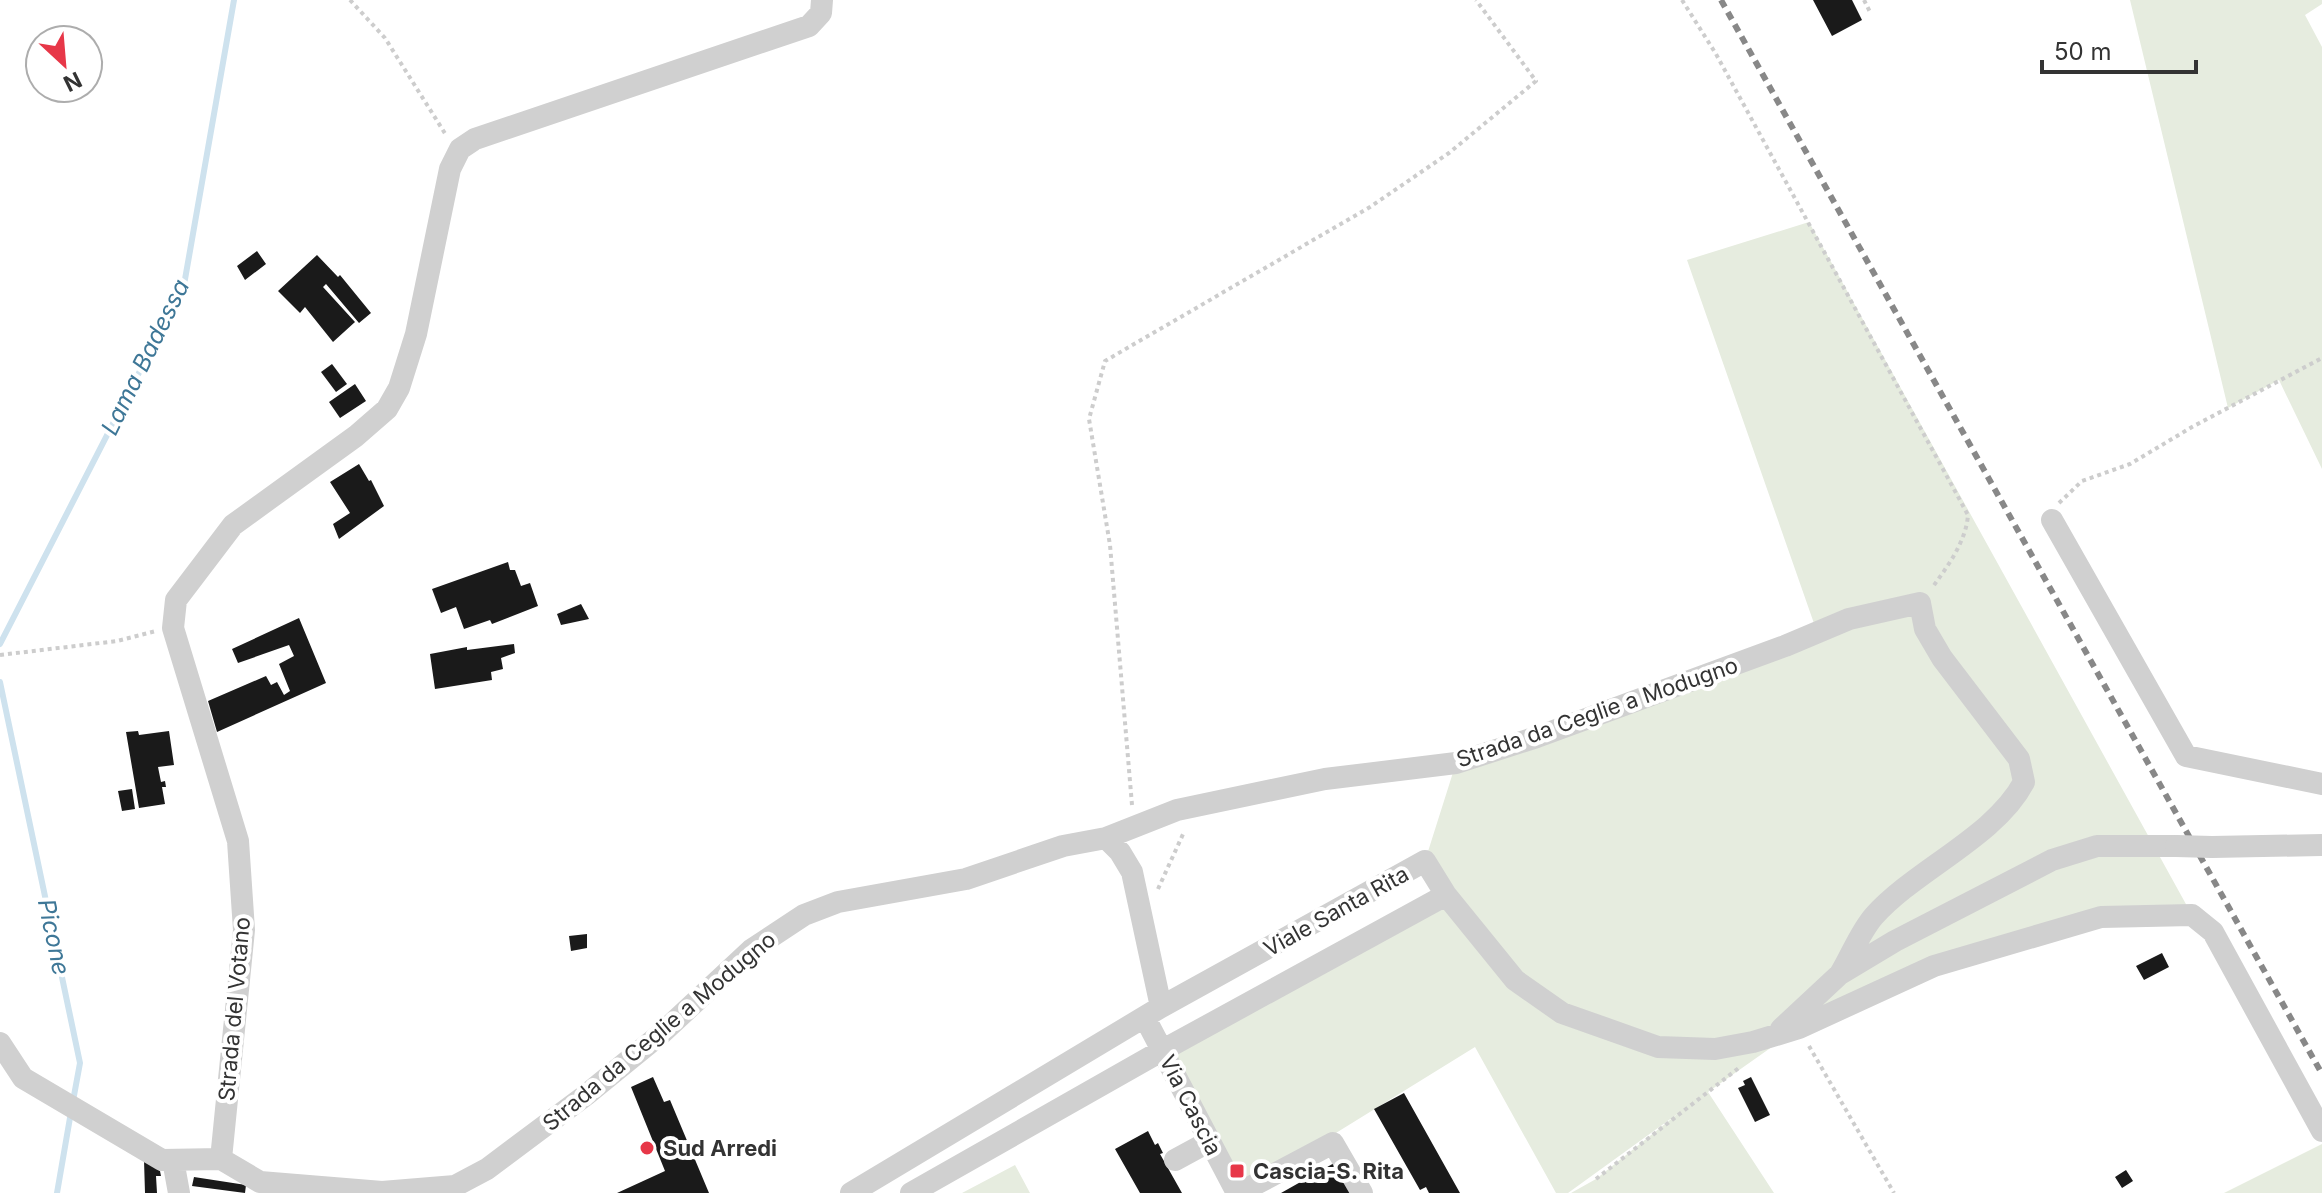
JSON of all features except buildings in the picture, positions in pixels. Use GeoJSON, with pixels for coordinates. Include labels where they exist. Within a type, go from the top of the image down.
{"type":"FeatureCollection","features":[{"type":"Feature","properties":{"kind":"street"},"geometry":{"type":"LineString","coordinates":[[173,628],[176,600],[233,525],[356,436],[387,409],[399,388],[416,334],[450,169],[460,149],[475,139],[809,26],[821,13],[822,0]]}},
{"type":"Feature","properties":{"kind":"street"},"geometry":{"type":"LineString","coordinates":[[2052,520],[2186,756],[2322,784]]}},
{"type":"Feature","properties":{"kind":"street"},"geometry":{"type":"LineString","coordinates":[[1840,974],[1873,917],[1994,819],[2015,799],[2024,782],[2019,759],[1942,658],[1925,629],[1920,603]]}},
{"type":"Feature","properties":{"kind":"street","name":"Strada da Ceglie a Modugno"},"geometry":{"type":"LineString","coordinates":[[221,1159],[260,1182],[382,1192],[455,1186],[487,1169],[586,1095],[662,1033],[751,950],[804,915],[838,902],[966,879],[1063,846],[1106,838],[1177,810],[1325,779],[1456,763],[1537,737],[1785,646],[1849,619],[1920,603]]}},
{"type":"Feature","properties":{"kind":"street","name":"Strada del Votano"},"geometry":{"type":"LineString","coordinates":[[173,628],[238,841],[244,930],[221,1159]]}},
{"type":"Feature","properties":{"kind":"street","name":"Via Cascia"},"geometry":{"type":"LineString","coordinates":[[1106,838],[1120,852],[1132,872],[1153,1012],[1163,1050],[1238,1193],[1333,1143],[1362,1193]]}},
{"type":"Feature","properties":{"kind":"street"},"geometry":{"type":"LineString","coordinates":[[1774,1036],[1840,974],[1895,941],[2052,860],[2097,846],[2322,845]]}},
{"type":"Feature","properties":{"kind":"street","name":"Viale Santa Rita"},"geometry":{"type":"LineString","coordinates":[[860,1189],[1153,1012],[1425,861],[1446,895],[911,1193]]}},
{"type":"Feature","properties":{"kind":"street"},"geometry":{"type":"LineString","coordinates":[[1446,895],[1515,980],[1562,1013],[1658,1047],[1715,1049],[1799,1028],[1934,966],[2101,917],[2192,915],[2213,932],[2322,1131]]}},
{"type":"Feature","properties":{"kind":"street"},"geometry":{"type":"LineString","coordinates":[[0,1043],[23,1078],[162,1160],[221,1159]]}},
{"type":"Feature","properties":{"kind":"street"},"geometry":{"type":"LineString","coordinates":[[1175,1160],[1210,1141]]}},
{"type":"Feature","properties":{"kind":"street"},"geometry":{"type":"LineString","coordinates":[[173,1160],[179,1193]]}},
{"type":"Feature","properties":{"kind":"path"},"geometry":{"type":"LineString","coordinates":[[350,0],[385,38],[449,140],[460,149]]}},
{"type":"Feature","properties":{"kind":"path"},"geometry":{"type":"LineString","coordinates":[[1134,828],[1110,545],[1089,419],[1105,361],[1370,207],[1449,153],[1536,81],[1476,0]]}},
{"type":"Feature","properties":{"kind":"path"},"geometry":{"type":"LineString","coordinates":[[1682,0],[1731,79],[1968,515],[1967,529],[1946,568],[1920,603]]}},
{"type":"Feature","properties":{"kind":"path"},"geometry":{"type":"LineString","coordinates":[[1864,0],[1870,12]]}},
{"type":"Feature","properties":{"kind":"path"},"geometry":{"type":"LineString","coordinates":[[2052,520],[2055,507],[2082,481],[2130,464],[2192,427],[2322,358]]}},
{"type":"Feature","properties":{"kind":"path"},"geometry":{"type":"LineString","coordinates":[[0,655],[117,641],[173,628]]}},
{"type":"Feature","properties":{"kind":"path"},"geometry":{"type":"LineString","coordinates":[[1156,896],[1181,834],[1209,803]]}},
{"type":"Feature","properties":{"kind":"path"},"geometry":{"type":"LineString","coordinates":[[1799,1028],[1894,1193]]}},
{"type":"Feature","properties":{"kind":"path"},"geometry":{"type":"LineString","coordinates":[[1596,1179],[1749,1060]]}},
{"type":"Feature","properties":{"kind":"shaded area"},"geometry":{"type":"Polygon","coordinates":[[[2130,0],[2322,0],[2322,4],[2305,15],[2322,47],[2322,469],[2279,380],[2228,408],[2130,0]]]}},
{"type":"Feature","properties":{"kind":"shaded area"},"geometry":{"type":"Polygon","coordinates":[[[1809,222],[2192,915],[2101,917],[1934,966],[1799,1028],[1708,1092],[1774,1193],[1571,1193],[1596,1179],[1680,1112],[1568,1193],[1556,1193],[1475,1047],[1239,1193],[1163,1050],[1445,895],[1425,861],[1456,763],[1817,632],[1687,260],[1809,222]]]}},
{"type":"Feature","properties":{"kind":"shaded area"},"geometry":{"type":"Polygon","coordinates":[[[2322,1144],[2322,1193],[2224,1193],[2322,1144]]]}},
{"type":"Feature","properties":{"kind":"shaded area"},"geometry":{"type":"Polygon","coordinates":[[[1015,1165],[1030,1193],[962,1193],[1015,1165]]]}},
{"type":"Feature","properties":{"kind":"waterway","name":"Lama Badessa"},"geometry":{"type":"LineString","coordinates":[[0,644],[184,285],[234,0]]}},
{"type":"Feature","properties":{"kind":"waterway","name":"Picone"},"geometry":{"type":"LineString","coordinates":[[0,682],[80,1063],[73,1101]]}},
{"type":"Feature","properties":{"kind":"waterway","name":"Picone"},"geometry":{"type":"LineString","coordinates":[[57,1193],[71,1112]]}},
{"type":"Feature","properties":{"kind":"railway"},"geometry":{"type":"LineString","coordinates":[[1721,0],[2322,1074]]}},
{"type":"Feature","properties":{"kind":"place","name":"Sud Arredi"},"geometry":{"type":"Point","coordinates":[647,1148]}},
{"type":"Feature","properties":{"kind":"place","name":"Cascia-S. Rita"},"geometry":{"type":"Point","coordinates":[1237,1171]}}]}
